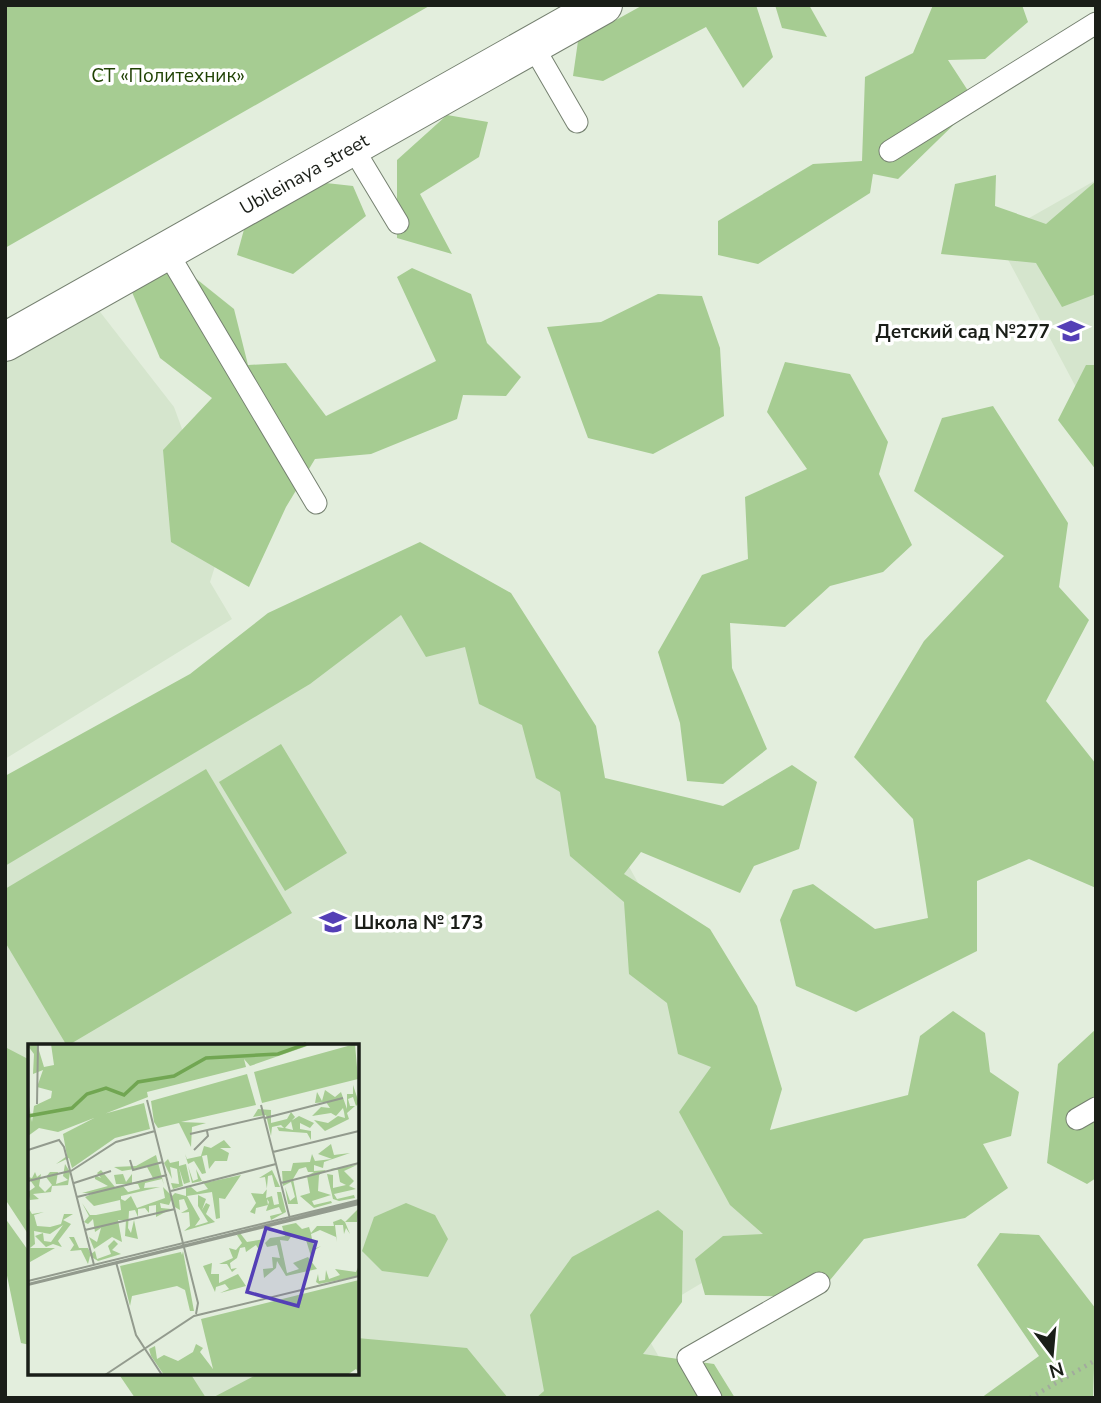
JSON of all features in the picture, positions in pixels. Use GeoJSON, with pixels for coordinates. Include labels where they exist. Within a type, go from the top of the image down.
{"type":"FeatureCollection","features":[{"type":"Feature","properties":{"kind":"street","name":"Ubileinaya street"},"geometry":{"type":"LineString","coordinates":[[5,342],[603,5]]}},
{"type":"Feature","properties":{"kind":"lane"},"geometry":{"type":"LineString","coordinates":[[890,152],[1096,23]]}},
{"type":"Feature","properties":{"kind":"lane"},"geometry":{"type":"LineString","coordinates":[[533,46],[577,122]]}},
{"type":"Feature","properties":{"kind":"lane"},"geometry":{"type":"LineString","coordinates":[[351,145],[398,223]]}},
{"type":"Feature","properties":{"kind":"lane"},"geometry":{"type":"LineString","coordinates":[[166,250],[316,503]]}},
{"type":"Feature","properties":{"kind":"lane"},"geometry":{"type":"LineString","coordinates":[[1077,1119],[1096,1108]]}},
{"type":"Feature","properties":{"kind":"lane"},"geometry":{"type":"LineString","coordinates":[[711,1398],[688,1358],[819,1283]]}},
{"type":"Feature","properties":{"kind":"path"},"geometry":{"type":"LineString","coordinates":[[1030,1398],[1096,1360]]}},
{"type":"Feature","properties":{"kind":"shaded area","name":"Детский сад №277"},"geometry":{"type":"Polygon","coordinates":[[[1096,180],[1096,425],[996,237],[1096,180]]]}},
{"type":"Feature","properties":{"kind":"shaded area"},"geometry":{"type":"Polygon","coordinates":[[[97,308],[174,407],[223,541],[210,582],[232,619],[5,759],[5,362],[97,308]]]}},
{"type":"Feature","properties":{"kind":"shaded area","name":"Школа № 173"},"geometry":{"type":"Polygon","coordinates":[[[431,554],[536,701],[751,1084],[789,1231],[638,1321],[683,1398],[157,1398],[140,1375],[359,1375],[359,1044],[28,1044],[28,1185],[5,1146],[5,798],[431,554]]]}},
{"type":"Feature","properties":{"kind":"green space","name":"СТ «Политехник»"},"geometry":{"type":"Polygon","coordinates":[[[5,5],[431,5],[5,248],[5,5]]]}},
{"type":"Feature","properties":{"kind":"green space"},"geometry":{"type":"Polygon","coordinates":[[[643,5],[756,5],[773,57],[743,88],[706,27],[603,81],[573,76],[578,41],[643,5]]]}},
{"type":"Feature","properties":{"kind":"green space"},"geometry":{"type":"Polygon","coordinates":[[[775,5],[809,5],[827,37],[782,28],[775,5]]]}},
{"type":"Feature","properties":{"kind":"green space"},"geometry":{"type":"Polygon","coordinates":[[[933,5],[1022,5],[1028,22],[985,59],[948,60],[976,103],[898,179],[873,174],[870,193],[758,264],[718,255],[718,221],[813,164],[862,161],[865,77],[913,53],[933,5]]]}},
{"type":"Feature","properties":{"kind":"green space"},"geometry":{"type":"Polygon","coordinates":[[[447,115],[488,122],[479,157],[420,194],[452,254],[397,238],[397,160],[447,115]]]}},
{"type":"Feature","properties":{"kind":"green space"},"geometry":{"type":"Polygon","coordinates":[[[996,175],[995,206],[1046,224],[1096,181],[1096,294],[1062,307],[1036,263],[941,254],[955,184],[996,175]]]}},
{"type":"Feature","properties":{"kind":"green space"},"geometry":{"type":"Polygon","coordinates":[[[299,180],[353,186],[366,216],[293,274],[237,255],[251,204],[299,180]]]}},
{"type":"Feature","properties":{"kind":"green space"},"geometry":{"type":"Polygon","coordinates":[[[412,268],[471,294],[487,343],[521,377],[506,396],[463,395],[457,419],[371,454],[315,459],[286,507],[249,587],[171,542],[163,450],[212,398],[160,358],[126,278],[153,269],[189,273],[234,309],[248,365],[286,363],[326,416],[436,361],[397,277],[412,268]]]}},
{"type":"Feature","properties":{"kind":"green space"},"geometry":{"type":"Polygon","coordinates":[[[658,294],[702,296],[720,348],[724,416],[653,454],[588,438],[547,327],[601,322],[658,294]]]}},
{"type":"Feature","properties":{"kind":"green space"},"geometry":{"type":"Polygon","coordinates":[[[785,362],[850,374],[888,442],[879,474],[912,545],[883,572],[830,586],[785,627],[730,623],[732,668],[767,749],[723,784],[687,781],[680,723],[658,652],[702,575],[748,559],[745,497],[807,469],[767,412],[785,362]]]}},
{"type":"Feature","properties":{"kind":"green space"},"geometry":{"type":"Polygon","coordinates":[[[1086,365],[1096,365],[1096,470],[1058,420],[1086,365]]]}},
{"type":"Feature","properties":{"kind":"green space"},"geometry":{"type":"Polygon","coordinates":[[[993,406],[1068,523],[1059,587],[1089,620],[1046,701],[1096,764],[1096,888],[1029,859],[977,881],[977,951],[856,1012],[796,986],[780,920],[793,890],[813,884],[875,929],[928,918],[913,819],[854,757],[924,641],[1004,556],[914,491],[942,418],[993,406]]]}},
{"type":"Feature","properties":{"kind":"green space"},"geometry":{"type":"Polygon","coordinates":[[[420,542],[511,593],[596,726],[605,778],[723,806],[792,765],[817,782],[799,849],[754,866],[740,893],[641,852],[624,874],[710,929],[757,1006],[782,1089],[770,1130],[908,1095],[920,1036],[953,1011],[985,1033],[990,1072],[1019,1092],[1011,1136],[983,1144],[1008,1188],[965,1218],[864,1239],[816,1297],[705,1295],[695,1259],[723,1236],[763,1234],[730,1205],[679,1112],[711,1067],[678,1054],[667,1003],[629,974],[624,902],[570,856],[560,792],[536,778],[522,725],[479,704],[465,647],[426,657],[401,615],[310,684],[5,866],[5,776],[190,674],[268,613],[420,542]]]}},
{"type":"Feature","properties":{"kind":"green space"},"geometry":{"type":"Polygon","coordinates":[[[281,744],[347,853],[285,891],[219,782],[281,744]]]}},
{"type":"Feature","properties":{"kind":"green space"},"geometry":{"type":"Polygon","coordinates":[[[206,769],[292,913],[70,1044],[66,1044],[5,942],[5,889],[206,769]]]}},
{"type":"Feature","properties":{"kind":"green space"},"geometry":{"type":"Polygon","coordinates":[[[1096,1029],[1096,1178],[1087,1184],[1047,1163],[1058,1064],[1096,1029]]]}},
{"type":"Feature","properties":{"kind":"green space"},"geometry":{"type":"Polygon","coordinates":[[[5,1047],[28,1059],[28,1234],[5,1199],[5,1047]]]}},
{"type":"Feature","properties":{"kind":"green space"},"geometry":{"type":"Polygon","coordinates":[[[406,1203],[435,1215],[448,1239],[428,1277],[382,1271],[362,1251],[374,1217],[406,1203]]]}},
{"type":"Feature","properties":{"kind":"green space"},"geometry":{"type":"Polygon","coordinates":[[[658,1210],[683,1231],[682,1302],[643,1354],[714,1364],[735,1398],[536,1398],[544,1391],[530,1315],[572,1257],[658,1210]]]}},
{"type":"Feature","properties":{"kind":"green space"},"geometry":{"type":"Polygon","coordinates":[[[5,1218],[28,1250],[28,1345],[21,1343],[5,1266],[5,1218]]]}},
{"type":"Feature","properties":{"kind":"green space"},"geometry":{"type":"Polygon","coordinates":[[[1000,1233],[1039,1235],[1096,1309],[1093,1398],[981,1398],[1039,1356],[977,1265],[1000,1233]]]}},
{"type":"Feature","properties":{"kind":"green space"},"geometry":{"type":"Polygon","coordinates":[[[359,1338],[467,1348],[508,1398],[212,1398],[256,1375],[359,1375],[359,1338]]]}},
{"type":"Feature","properties":{"kind":"green space"},"geometry":{"type":"Polygon","coordinates":[[[119,1375],[191,1375],[206,1398],[135,1398],[119,1375]]]}},
{"type":"Feature","properties":{"kind":"place","name":"Детский сад №277"},"geometry":{"type":"Point","coordinates":[1071,331]}},
{"type":"Feature","properties":{"kind":"place","name":"Школа № 173"},"geometry":{"type":"Point","coordinates":[333,922]}}]}
